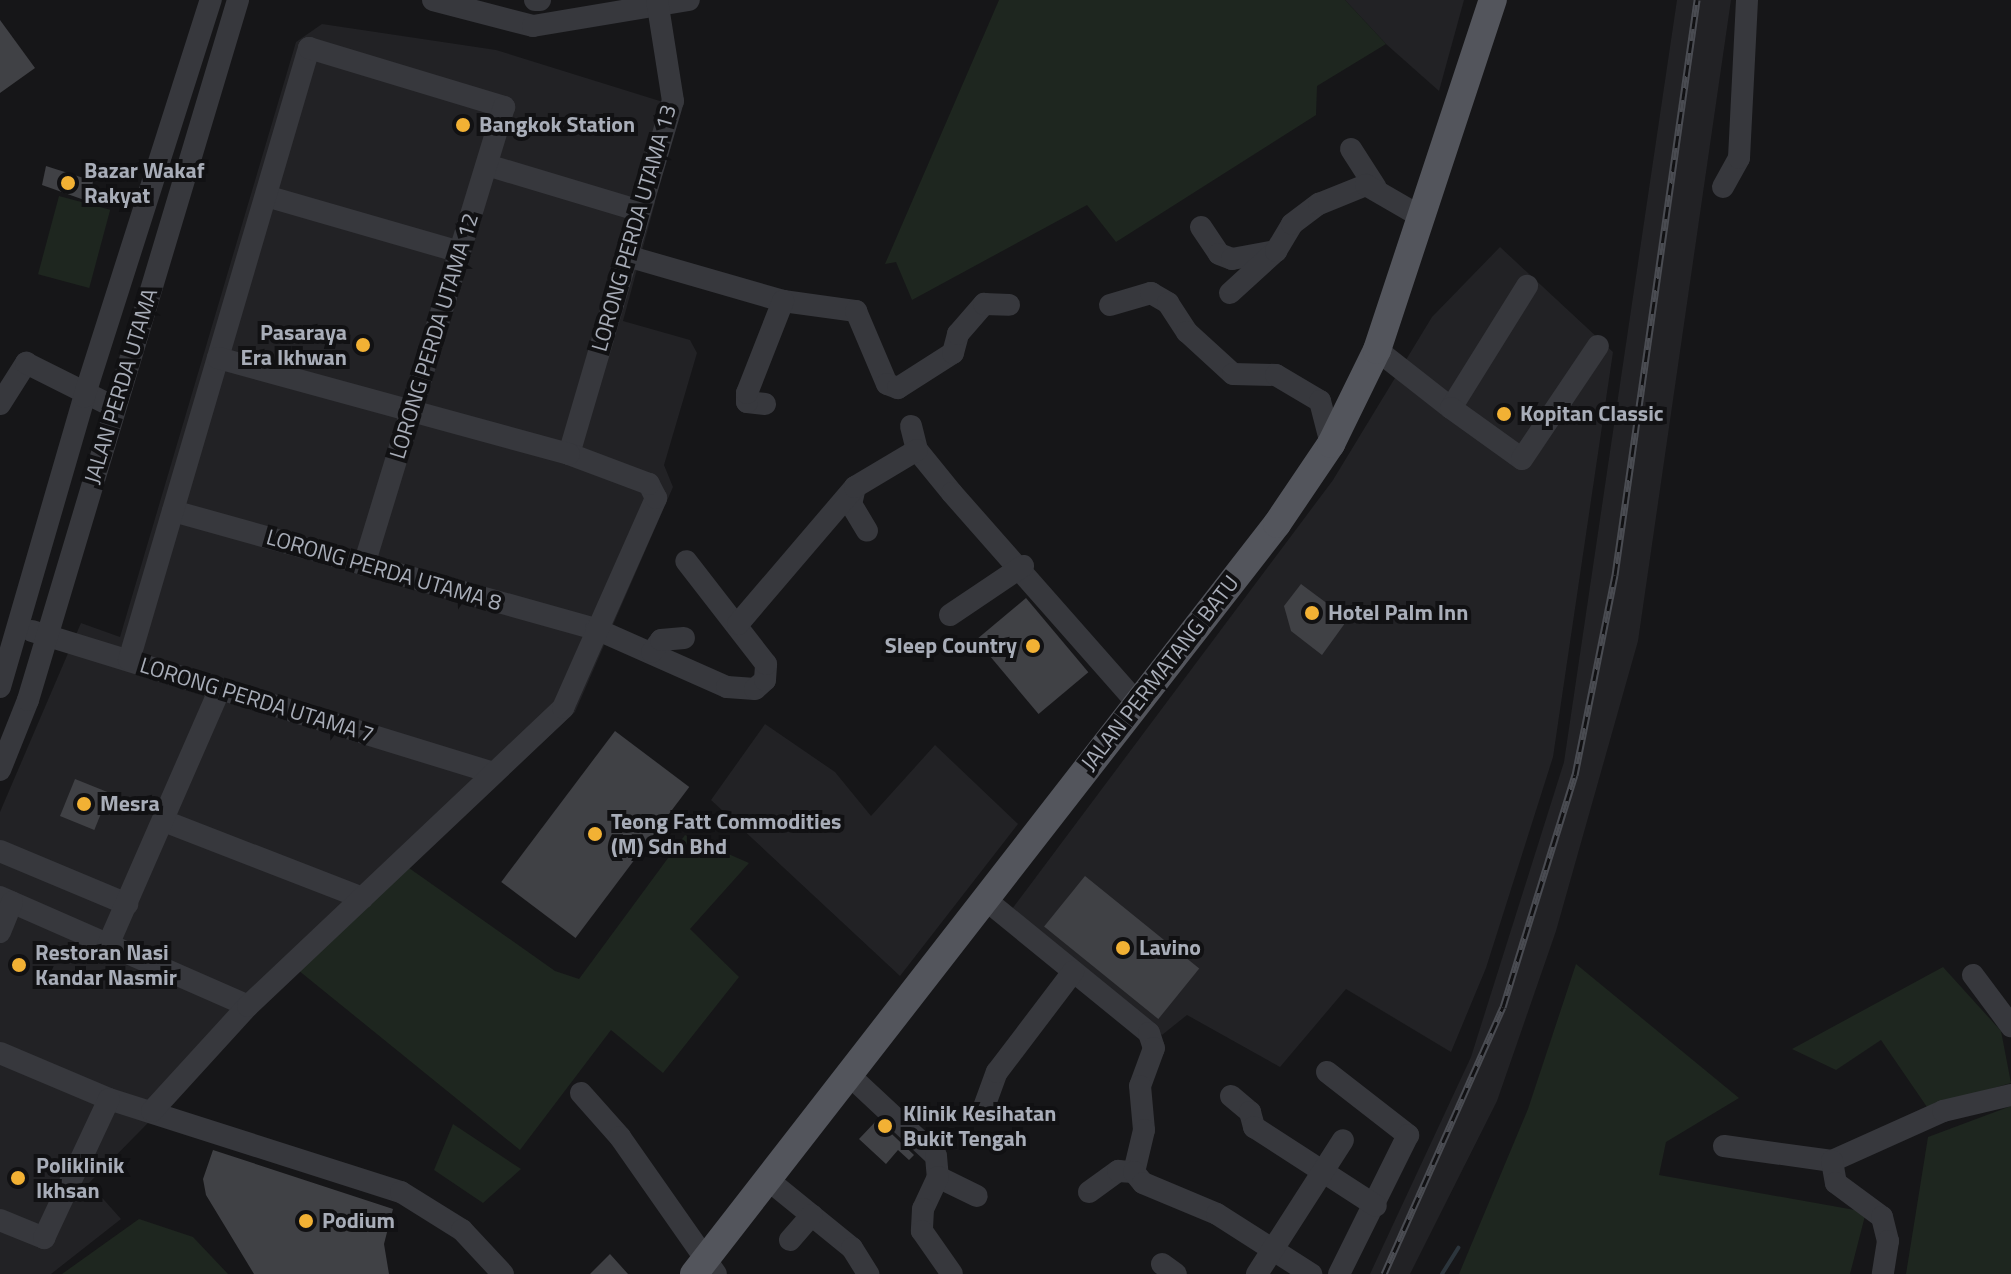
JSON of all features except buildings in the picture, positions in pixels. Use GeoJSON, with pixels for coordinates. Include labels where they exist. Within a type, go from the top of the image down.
{"type":"FeatureCollection","features":[{"type":"Feature","properties":{"kind":"main road","name":"JALAN PERMATANG BATU"},"geometry":{"type":"LineString","coordinates":[[705,1270],[767,1179],[986,900],[1331,444],[1377,350],[1493,0]]}},
{"type":"Feature","properties":{"kind":"street","name":"JALAN PERDA UTAMA"},"geometry":{"type":"LineString","coordinates":[[0,687],[20,627],[84,397],[211,0]]}},
{"type":"Feature","properties":{"kind":"street","name":"JALAN PERDA UTAMA"},"geometry":{"type":"LineString","coordinates":[[0,770],[47,636],[238,0]]}},
{"type":"Feature","properties":{"kind":"street"},"geometry":{"type":"LineString","coordinates":[[433,0],[533,26],[689,0]]}},
{"type":"Feature","properties":{"kind":"street"},"geometry":{"type":"LineString","coordinates":[[1723,187],[1739,158],[1747,0]]}},
{"type":"Feature","properties":{"kind":"street","name":"LORONG PERDA UTAMA 13"},"geometry":{"type":"LineString","coordinates":[[569,454],[673,101],[657,3]]}},
{"type":"Feature","properties":{"kind":"street","name":"LORONG PERDA UTAMA 12"},"geometry":{"type":"LineString","coordinates":[[266,196],[309,48],[504,107],[364,565]]}},
{"type":"Feature","properties":{"kind":"street"},"geometry":{"type":"LineString","coordinates":[[1351,149],[1376,188]]}},
{"type":"Feature","properties":{"kind":"street"},"geometry":{"type":"LineString","coordinates":[[487,165],[640,211]]}},
{"type":"Feature","properties":{"kind":"street"},"geometry":{"type":"LineString","coordinates":[[1230,293],[1276,251],[1310,209],[1366,185],[1376,188],[1423,218]]}},
{"type":"Feature","properties":{"kind":"street"},"geometry":{"type":"LineString","coordinates":[[129,660],[266,196],[460,252]]}},
{"type":"Feature","properties":{"kind":"street"},"geometry":{"type":"LineString","coordinates":[[1201,227],[1219,254],[1232,259],[1276,251]]}},
{"type":"Feature","properties":{"kind":"street"},"geometry":{"type":"LineString","coordinates":[[627,256],[783,301],[856,311],[887,384],[898,388],[953,353],[958,334],[984,304],[1009,305]]}},
{"type":"Feature","properties":{"kind":"street"},"geometry":{"type":"LineString","coordinates":[[1451,408],[1527,286]]}},
{"type":"Feature","properties":{"kind":"street"},"geometry":{"type":"LineString","coordinates":[[1110,305],[1151,293],[1168,303],[1187,332],[1233,374],[1276,375],[1320,401],[1331,444]]}},
{"type":"Feature","properties":{"kind":"street"},"geometry":{"type":"LineString","coordinates":[[765,404],[747,402],[747,393],[783,301]]}},
{"type":"Feature","properties":{"kind":"street"},"geometry":{"type":"LineString","coordinates":[[1377,350],[1522,459],[1598,346]]}},
{"type":"Feature","properties":{"kind":"street"},"geometry":{"type":"LineString","coordinates":[[152,1111],[248,1006],[563,708],[656,498],[649,484],[569,454],[218,358]]}},
{"type":"Feature","properties":{"kind":"street"},"geometry":{"type":"LineString","coordinates":[[0,404],[26,363],[84,397],[114,407]]}},
{"type":"Feature","properties":{"kind":"street"},"geometry":{"type":"LineString","coordinates":[[911,426],[917,450],[1023,566],[1137,703]]}},
{"type":"Feature","properties":{"kind":"street"},"geometry":{"type":"LineString","coordinates":[[686,561],[738,624],[855,487],[917,450]]}},
{"type":"Feature","properties":{"kind":"street"},"geometry":{"type":"LineString","coordinates":[[855,487],[851,504],[867,531]]}},
{"type":"Feature","properties":{"kind":"street","name":"LORONG PERDA UTAMA 8"},"geometry":{"type":"LineString","coordinates":[[173,511],[596,629],[727,687],[755,689],[765,680],[766,664],[738,624]]}},
{"type":"Feature","properties":{"kind":"street"},"geometry":{"type":"LineString","coordinates":[[950,615],[1023,566]]}},
{"type":"Feature","properties":{"kind":"street","name":"LORONG PERDA UTAMA 7"},"geometry":{"type":"LineString","coordinates":[[20,627],[494,773]]}},
{"type":"Feature","properties":{"kind":"street"},"geometry":{"type":"LineString","coordinates":[[652,652],[661,640],[684,638]]}},
{"type":"Feature","properties":{"kind":"street"},"geometry":{"type":"LineString","coordinates":[[108,945],[220,689]]}},
{"type":"Feature","properties":{"kind":"street"},"geometry":{"type":"LineString","coordinates":[[164,821],[363,898]]}},
{"type":"Feature","properties":{"kind":"street"},"geometry":{"type":"LineString","coordinates":[[0,851],[127,904]]}},
{"type":"Feature","properties":{"kind":"street"},"geometry":{"type":"LineString","coordinates":[[0,932],[6,900],[248,1006]]}},
{"type":"Feature","properties":{"kind":"street"},"geometry":{"type":"LineString","coordinates":[[986,900],[1149,1033],[1154,1048],[1140,1086],[1144,1130],[1134,1172]]}},
{"type":"Feature","properties":{"kind":"street"},"geometry":{"type":"LineString","coordinates":[[984,1107],[997,1072],[1073,972]]}},
{"type":"Feature","properties":{"kind":"street"},"geometry":{"type":"LineString","coordinates":[[1973,975],[2011,1026]]}},
{"type":"Feature","properties":{"kind":"street"},"geometry":{"type":"LineString","coordinates":[[0,1053],[109,1099],[214,1127],[413,1197],[472,1238],[503,1274]]}},
{"type":"Feature","properties":{"kind":"street"},"geometry":{"type":"LineString","coordinates":[[1327,1072],[1408,1135],[1376,1206],[1339,1274]]}},
{"type":"Feature","properties":{"kind":"street"},"geometry":{"type":"LineString","coordinates":[[848,1074],[936,1156],[938,1177],[923,1209],[922,1231],[952,1274]]}},
{"type":"Feature","properties":{"kind":"street"},"geometry":{"type":"LineString","coordinates":[[175,1086],[186,1108],[214,1127]]}},
{"type":"Feature","properties":{"kind":"street"},"geometry":{"type":"LineString","coordinates":[[581,1093],[620,1137],[705,1270]]}},
{"type":"Feature","properties":{"kind":"street"},"geometry":{"type":"LineString","coordinates":[[1724,1146],[1832,1161],[1943,1111],[2011,1095]]}},
{"type":"Feature","properties":{"kind":"street"},"geometry":{"type":"LineString","coordinates":[[1231,1096],[1250,1112],[1254,1127],[1376,1206]]}},
{"type":"Feature","properties":{"kind":"street"},"geometry":{"type":"LineString","coordinates":[[0,1220],[44,1238],[109,1099]]}},
{"type":"Feature","properties":{"kind":"street"},"geometry":{"type":"LineString","coordinates":[[1257,1274],[1343,1140]]}},
{"type":"Feature","properties":{"kind":"street"},"geometry":{"type":"LineString","coordinates":[[1832,1161],[1836,1183],[1882,1217],[1888,1241],[1883,1274]]}},
{"type":"Feature","properties":{"kind":"street"},"geometry":{"type":"LineString","coordinates":[[1089,1192],[1118,1171],[1134,1172],[1143,1183],[1217,1214],[1311,1274]]}},
{"type":"Feature","properties":{"kind":"street"},"geometry":{"type":"LineString","coordinates":[[938,1177],[977,1196]]}},
{"type":"Feature","properties":{"kind":"street"},"geometry":{"type":"LineString","coordinates":[[767,1179],[852,1248],[868,1274]]}},
{"type":"Feature","properties":{"kind":"street"},"geometry":{"type":"LineString","coordinates":[[790,1240],[812,1215]]}},
{"type":"Feature","properties":{"kind":"shaded area"},"geometry":{"type":"Polygon","coordinates":[[[999,0],[1345,0],[1386,44],[1317,86],[1316,115],[1116,242],[1087,205],[912,300],[896,262],[885,264],[999,0]]]}},
{"type":"Feature","properties":{"kind":"shaded area"},"geometry":{"type":"Polygon","coordinates":[[[1345,0],[1464,0],[1439,91],[1386,44],[1345,0]]]}},
{"type":"Feature","properties":{"kind":"shaded area"},"geometry":{"type":"Polygon","coordinates":[[[1677,0],[1731,0],[1638,641],[1556,931],[1497,1101],[1410,1274],[1370,1274],[1471,1057],[1564,762],[1677,0]]]}},
{"type":"Feature","properties":{"kind":"shaded area"},"geometry":{"type":"Polygon","coordinates":[[[322,24],[496,50],[663,102],[655,203],[623,321],[690,340],[697,353],[664,465],[673,487],[575,712],[298,970],[89,1183],[121,1219],[51,1274],[0,1274],[0,812],[81,623],[120,637],[296,42],[322,24]]]}},
{"type":"Feature","properties":{"kind":"shaded area"},"geometry":{"type":"Polygon","coordinates":[[[59,196],[110,210],[89,288],[38,274],[59,196]]]}},
{"type":"Feature","properties":{"kind":"shaded area"},"geometry":{"type":"Polygon","coordinates":[[[1500,247],[1613,352],[1553,757],[1486,968],[1451,1052],[1346,989],[1280,1067],[1187,1015],[1162,1035],[1012,909],[1333,480],[1432,317],[1500,247]]]}},
{"type":"Feature","properties":{"kind":"shaded area"},"geometry":{"type":"Polygon","coordinates":[[[765,724],[835,772],[871,816],[935,745],[1018,824],[900,976],[711,800],[765,724]]]}},
{"type":"Feature","properties":{"kind":"shaded area"},"geometry":{"type":"Polygon","coordinates":[[[685,835],[749,863],[690,929],[739,977],[663,1073],[611,1030],[520,1150],[298,970],[409,868],[555,971],[579,979],[685,835]]]}},
{"type":"Feature","properties":{"kind":"shaded area"},"geometry":{"type":"Polygon","coordinates":[[[1576,964],[1739,1098],[1666,1142],[1659,1175],[1866,1212],[1850,1274],[1459,1274],[1528,1109],[1576,964]]]}},
{"type":"Feature","properties":{"kind":"shaded area"},"geometry":{"type":"Polygon","coordinates":[[[1943,967],[2001,1031],[2011,1083],[1927,1107],[1881,1040],[1836,1070],[1792,1049],[1943,967]]]}},
{"type":"Feature","properties":{"kind":"shaded area"},"geometry":{"type":"Polygon","coordinates":[[[2011,1106],[2011,1274],[1906,1274],[1928,1137],[2011,1106]]]}},
{"type":"Feature","properties":{"kind":"shaded area"},"geometry":{"type":"Polygon","coordinates":[[[453,1124],[521,1169],[483,1203],[434,1170],[453,1124]]]}},
{"type":"Feature","properties":{"kind":"shaded area"},"geometry":{"type":"Polygon","coordinates":[[[139,1219],[193,1237],[228,1274],[62,1274],[139,1219]]]}},
{"type":"Feature","properties":{"kind":"waterway"},"geometry":{"type":"LineString","coordinates":[[1442,1274],[1458,1248]]}},
{"type":"Feature","properties":{"kind":"railway"},"geometry":{"type":"LineString","coordinates":[[1384,1274],[1503,1007],[1575,775],[1615,575],[1697,0]]}},
{"type":"Feature","properties":{"kind":"place","name":"Bangkok Station"},"geometry":{"type":"Point","coordinates":[463,125]}},
{"type":"Feature","properties":{"kind":"place","name":"Bazar Wakaf Rakyat"},"geometry":{"type":"Point","coordinates":[68,183]}},
{"type":"Feature","properties":{"kind":"place","name":"Pasaraya Era Ikhwan"},"geometry":{"type":"Point","coordinates":[363,345]}},
{"type":"Feature","properties":{"kind":"place","name":"Kopitan Classic"},"geometry":{"type":"Point","coordinates":[1504,414]}},
{"type":"Feature","properties":{"kind":"place","name":"Hotel Palm Inn"},"geometry":{"type":"Point","coordinates":[1312,613]}},
{"type":"Feature","properties":{"kind":"place","name":"Sleep Country"},"geometry":{"type":"Point","coordinates":[1033,646]}},
{"type":"Feature","properties":{"kind":"place","name":"Mesra"},"geometry":{"type":"Point","coordinates":[84,804]}},
{"type":"Feature","properties":{"kind":"place","name":"Teong Fatt Commodities (M) Sdn Bhd"},"geometry":{"type":"Point","coordinates":[595,834]}},
{"type":"Feature","properties":{"kind":"place","name":"Lavino"},"geometry":{"type":"Point","coordinates":[1123,948]}},
{"type":"Feature","properties":{"kind":"place","name":"Restoran Nasi Kandar Nasmir"},"geometry":{"type":"Point","coordinates":[19,965]}},
{"type":"Feature","properties":{"kind":"place","name":"Klinik Kesihatan Bukit Tengah"},"geometry":{"type":"Point","coordinates":[885,1126]}},
{"type":"Feature","properties":{"kind":"place","name":"Poliklinik Ikhsan"},"geometry":{"type":"Point","coordinates":[18,1178]}},
{"type":"Feature","properties":{"kind":"place","name":"Podium"},"geometry":{"type":"Point","coordinates":[306,1221]}}]}
